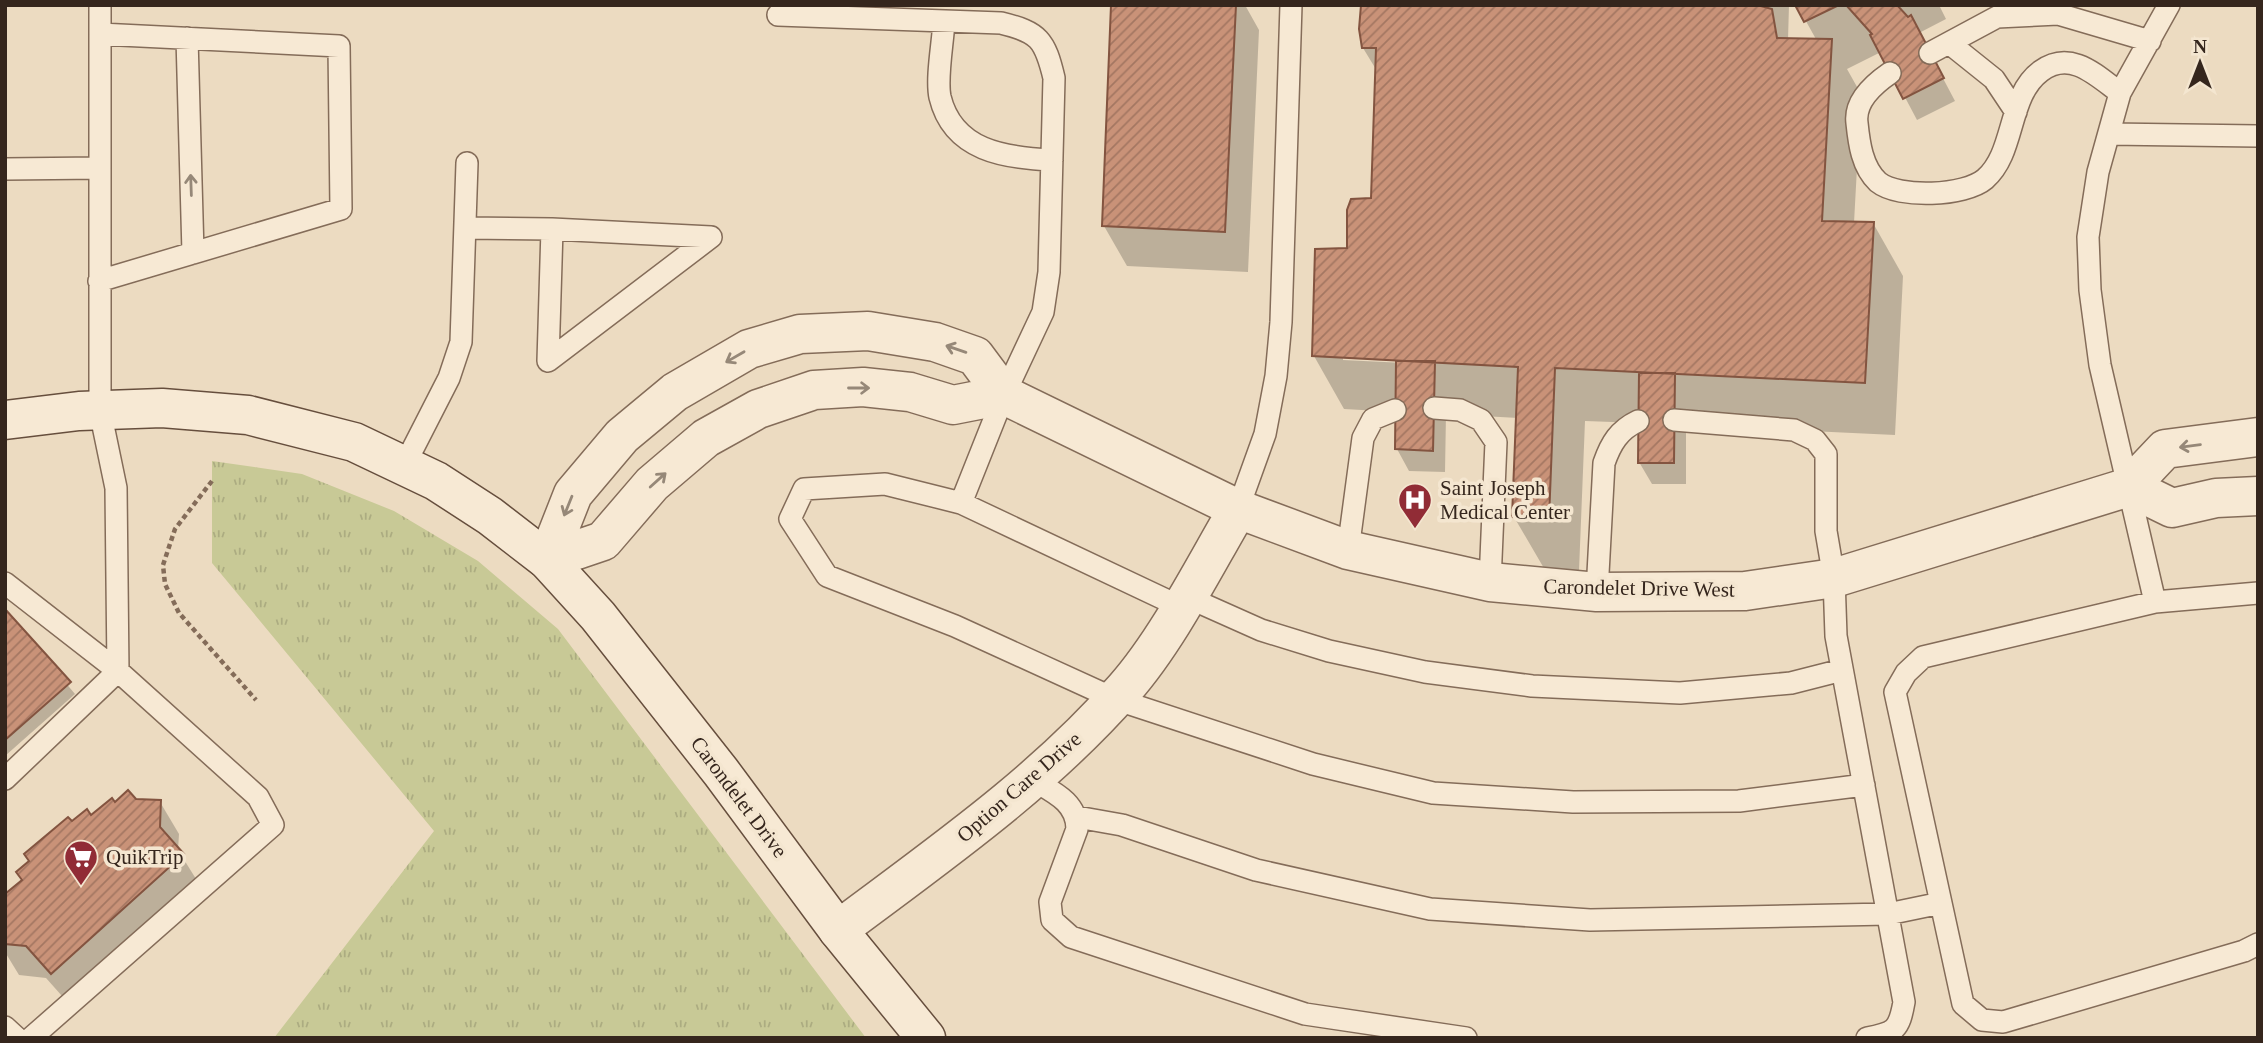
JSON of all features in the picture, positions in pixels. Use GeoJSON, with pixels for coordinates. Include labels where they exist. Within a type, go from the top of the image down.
{"type":"FeatureCollection","features":[{"type":"Feature","properties":{"kind":"street","name":"Carondelet Drive West"},"geometry":{"type":"LineString","coordinates":[[547,560],[573,494],[622,436],[676,392],[749,349],[800,334],[868,331],[935,342],[975,356],[1003,395],[1238,509],[1348,550],[1490,582],[1597,592],[1745,591],[1834,578],[2129,487],[2165,449],[2258,438]]}},
{"type":"Feature","properties":{"kind":"street"},"geometry":{"type":"LineString","coordinates":[[5,420],[162,408],[248,415],[354,443],[436,481],[490,516],[547,560],[603,541],[652,484],[706,438],[758,409],[814,390],[863,387],[910,392],[953,405],[1003,395]]}},
{"type":"Feature","properties":{"kind":"street"},"geometry":{"type":"LineString","coordinates":[[2129,487],[2172,508],[2216,498],[2258,496]]}},
{"type":"Feature","properties":{"kind":"street","name":"Option Care Drive"},"geometry":{"type":"LineString","coordinates":[[838,930],[971,831],[1058,760],[1127,687],[1184,602],[1238,509]]}},
{"type":"Feature","properties":{"kind":"street","name":"Carondelet Drive"},"geometry":{"type":"LineString","coordinates":[[547,560],[639,665],[838,930],[926,1038]]}},
{"type":"Feature","properties":{"kind":"lane"},"geometry":{"type":"LineString","coordinates":[[5,779],[118,671],[117,488],[100,411],[100,5]]}},
{"type":"Feature","properties":{"kind":"lane"},"geometry":{"type":"LineString","coordinates":[[1238,509],[1265,434],[1276,376],[1281,322],[1291,5]]}},
{"type":"Feature","properties":{"kind":"lane"},"geometry":{"type":"LineString","coordinates":[[2155,602],[2100,365],[2090,290],[2088,237],[2098,172],[2120,93],[2169,5]]}},
{"type":"Feature","properties":{"kind":"lane"},"geometry":{"type":"LineString","coordinates":[[2016,112],[1994,79],[1940,48],[1997,17],[2058,14],[2150,41]]}},
{"type":"Feature","properties":{"kind":"lane"},"geometry":{"type":"LineString","coordinates":[[778,15],[1001,23],[1029,30],[1047,49],[1054,78],[1049,272],[1043,312],[1003,395],[961,503]]}},
{"type":"Feature","properties":{"kind":"lane"},"geometry":{"type":"LineString","coordinates":[[944,21],[940,96],[956,132],[988,153],[1019,159],[1052,160]]}},
{"type":"Feature","properties":{"kind":"lane"},"geometry":{"type":"LineString","coordinates":[[99,281],[341,209],[339,46],[100,34]]}},
{"type":"Feature","properties":{"kind":"lane"},"geometry":{"type":"LineString","coordinates":[[187,38],[193,253]]}},
{"type":"Feature","properties":{"kind":"lane"},"geometry":{"type":"LineString","coordinates":[[1890,73],[1870,87],[1856,117],[1861,155],[1878,181],[1903,192],[1958,192],[1985,179],[2001,154],[2027,88],[2041,71],[2060,63],[2081,64],[2120,93]]}},
{"type":"Feature","properties":{"kind":"lane"},"geometry":{"type":"LineString","coordinates":[[2109,134],[2258,136]]}},
{"type":"Feature","properties":{"kind":"lane"},"geometry":{"type":"LineString","coordinates":[[404,466],[450,378],[461,342],[467,163]]}},
{"type":"Feature","properties":{"kind":"lane"},"geometry":{"type":"LineString","coordinates":[[5,169],[100,168]]}},
{"type":"Feature","properties":{"kind":"lane"},"geometry":{"type":"LineString","coordinates":[[465,228],[552,229],[711,237],[548,361],[552,229]]}},
{"type":"Feature","properties":{"kind":"lane"},"geometry":{"type":"LineString","coordinates":[[1434,408],[1460,410],[1481,421],[1496,442],[1490,582]]}},
{"type":"Feature","properties":{"kind":"lane"},"geometry":{"type":"LineString","coordinates":[[1348,550],[1363,438],[1373,419],[1395,410]]}},
{"type":"Feature","properties":{"kind":"lane"},"geometry":{"type":"LineString","coordinates":[[1674,420],[1794,430],[1815,440],[1826,454],[1826,531],[1834,578],[1836,636],[1904,1002],[1901,1022],[1891,1034],[1867,1038]]}},
{"type":"Feature","properties":{"kind":"lane"},"geometry":{"type":"LineString","coordinates":[[1597,592],[1604,463],[1611,443],[1626,427],[1638,421]]}},
{"type":"Feature","properties":{"kind":"lane"},"geometry":{"type":"LineString","coordinates":[[1842,670],[1791,683],[1691,693],[1532,686],[1425,672],[1329,651],[1261,630],[1184,602],[961,503],[885,484],[804,489],[790,519],[827,576],[955,626],[1115,699],[1313,764],[1433,793],[1573,802],[1739,801],[1864,785]]}},
{"type":"Feature","properties":{"kind":"lane"},"geometry":{"type":"LineString","coordinates":[[5,583],[118,671],[258,797],[273,825],[31,1038]]}},
{"type":"Feature","properties":{"kind":"lane"},"geometry":{"type":"LineString","coordinates":[[2258,593],[2155,602],[1923,657],[1906,673],[1895,692],[1963,1004],[1982,1020],[2003,1022],[2244,951],[2258,944]]}},
{"type":"Feature","properties":{"kind":"lane"},"geometry":{"type":"LineString","coordinates":[[1033,780],[1065,800],[1077,817],[1077,829],[1050,902],[1052,920],[1071,937],[1305,1014],[1466,1038]]}},
{"type":"Feature","properties":{"kind":"lane"},"geometry":{"type":"LineString","coordinates":[[1077,817],[1122,825],[1256,870],[1430,909],[1590,920],[1888,914],[1941,903]]}},
{"type":"Feature","properties":{"kind":"lane"},"geometry":{"type":"LineString","coordinates":[[5,1027],[16,1038]]}},
{"type":"Feature","properties":{"kind":"path"},"geometry":{"type":"LineString","coordinates":[[212,481],[175,529],[163,565],[165,584],[179,613],[256,700]]}},
{"type":"Feature","properties":{"kind":"green space"},"geometry":{"type":"Polygon","coordinates":[[[212,461],[302,474],[394,511],[478,561],[558,629],[866,1038],[274,1038],[434,831],[212,563],[212,461]]]}},
{"type":"Feature","properties":{"kind":"building"},"geometry":{"type":"Polygon","coordinates":[[[1111,5],[1236,5],[1225,232],[1102,226],[1111,5]]]}},
{"type":"Feature","properties":{"kind":"building"},"geometry":{"type":"Polygon","coordinates":[[[1361,5],[1757,5],[1772,9],[1777,38],[1832,39],[1822,221],[1874,222],[1865,383],[1555,368],[1549,519],[1512,517],[1518,367],[1312,356],[1315,249],[1347,248],[1347,210],[1351,199],[1371,198],[1376,48],[1362,48],[1359,29],[1361,5]]]}},
{"type":"Feature","properties":{"kind":"building"},"geometry":{"type":"Polygon","coordinates":[[[1795,5],[1839,5],[1804,22],[1795,5]]]}},
{"type":"Feature","properties":{"kind":"building"},"geometry":{"type":"Polygon","coordinates":[[[1846,5],[1897,5],[1908,17],[1911,15],[1944,78],[1903,99],[1870,35],[1872,34],[1846,5]]]}},
{"type":"Feature","properties":{"kind":"building"},"geometry":{"type":"Polygon","coordinates":[[[1396,361],[1435,361],[1433,451],[1395,449],[1396,361]]]}},
{"type":"Feature","properties":{"kind":"building"},"geometry":{"type":"Polygon","coordinates":[[[1639,373],[1675,373],[1674,463],[1638,463],[1639,373]]]}},
{"type":"Feature","properties":{"kind":"building"},"geometry":{"type":"Polygon","coordinates":[[[5,609],[71,682],[5,740],[5,609]]]}},
{"type":"Feature","properties":{"kind":"building","name":"QuikTrip"},"geometry":{"type":"Polygon","coordinates":[[[128,790],[136,799],[161,800],[160,827],[184,854],[51,974],[26,946],[5,944],[5,894],[22,880],[16,872],[29,861],[24,854],[68,817],[72,821],[87,809],[91,815],[112,798],[115,802],[128,790]]]}},
{"type":"Feature","properties":{"kind":"place","name":"Saint Joseph Medical Center"},"geometry":{"type":"Point","coordinates":[1415,530]}},
{"type":"Feature","properties":{"kind":"place","name":"QuikTrip"},"geometry":{"type":"Point","coordinates":[81,887]}}]}
